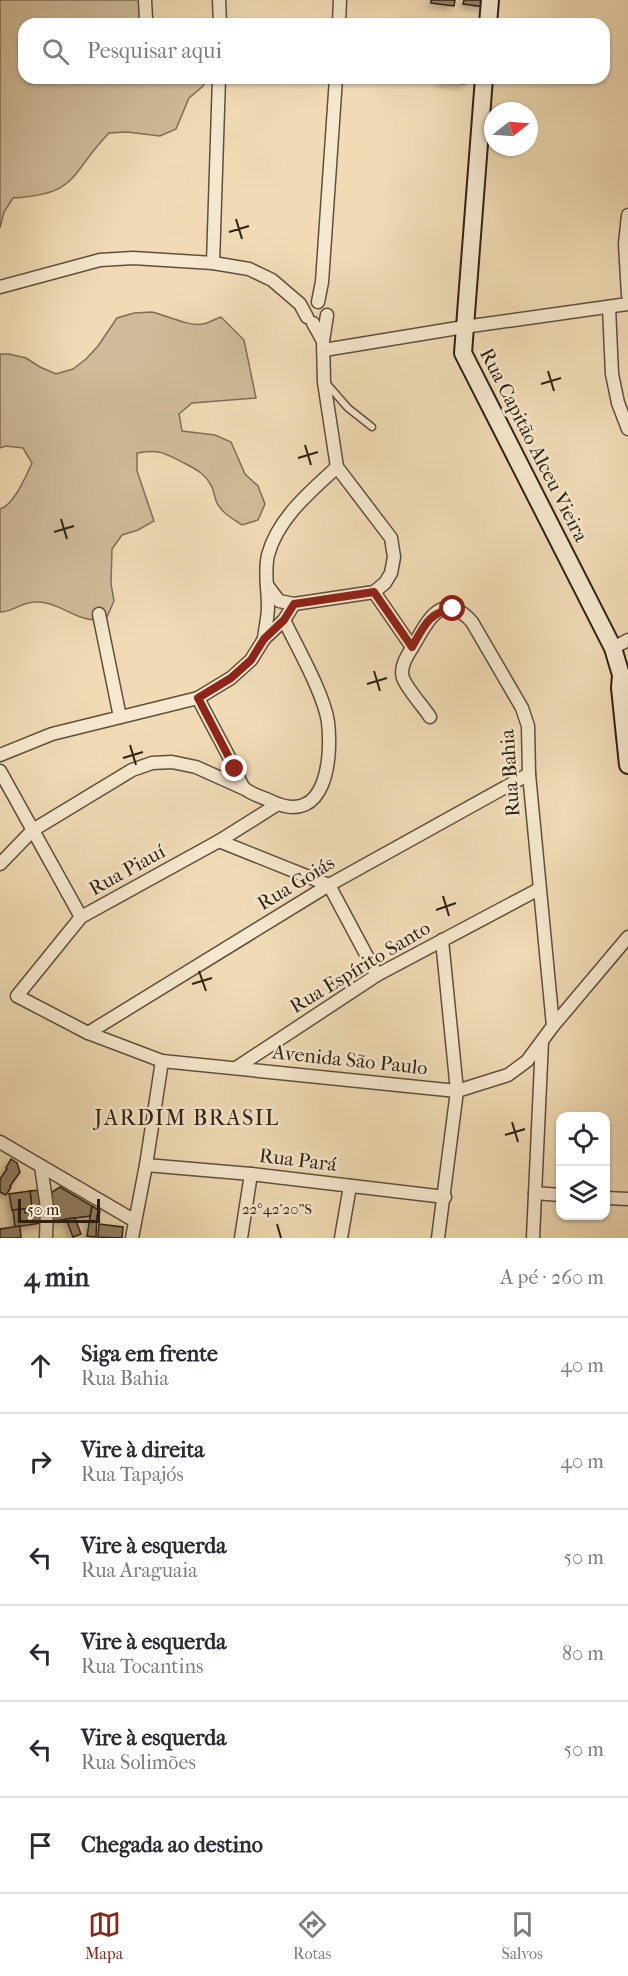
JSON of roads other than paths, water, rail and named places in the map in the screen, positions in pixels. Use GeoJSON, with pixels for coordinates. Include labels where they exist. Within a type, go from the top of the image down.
{"type":"FeatureCollection","features":[{"type":"Feature","properties":{"kind":"street"},"geometry":{"type":"LineString","coordinates":[[145,0],[146,18]]}},
{"type":"Feature","properties":{"kind":"street"},"geometry":{"type":"LineString","coordinates":[[219,0],[220,18]]}},
{"type":"Feature","properties":{"kind":"street"},"geometry":{"type":"LineString","coordinates":[[339,0],[339,18]]}},
{"type":"Feature","properties":{"kind":"street"},"geometry":{"type":"LineString","coordinates":[[488,18],[490,0]]}},
{"type":"Feature","properties":{"kind":"street"},"geometry":{"type":"LineString","coordinates":[[213,262],[219,84]]}},
{"type":"Feature","properties":{"kind":"street"},"geometry":{"type":"LineString","coordinates":[[323,346],[310,320],[310,303],[323,271],[336,84]]}},
{"type":"Feature","properties":{"kind":"street","name":"Rua Capitão Alceu Vieira"},"geometry":{"type":"LineString","coordinates":[[484,84],[463,353],[621,644],[625,677],[620,688],[628,765]]}},
{"type":"Feature","properties":{"kind":"street"},"geometry":{"type":"LineString","coordinates":[[628,215],[625,244],[628,295]]}},
{"type":"Feature","properties":{"kind":"street"},"geometry":{"type":"LineString","coordinates":[[0,287],[100,260],[133,258],[213,262],[249,269],[310,303],[326,307],[323,346],[324,382],[337,467],[391,538],[394,557],[391,573],[385,583],[374,592],[294,604],[279,601],[267,585]]}},
{"type":"Feature","properties":{"kind":"street"},"geometry":{"type":"LineString","coordinates":[[323,346],[628,304]]}},
{"type":"Feature","properties":{"kind":"street"},"geometry":{"type":"LineString","coordinates":[[609,306],[612,374],[618,403],[628,429]]}},
{"type":"Feature","properties":{"kind":"street"},"geometry":{"type":"LineString","coordinates":[[310,320],[321,322],[327,315]]}},
{"type":"Feature","properties":{"kind":"street"},"geometry":{"type":"LineString","coordinates":[[264,639],[268,610],[268,556],[284,522],[337,467]]}},
{"type":"Feature","properties":{"kind":"street"},"geometry":{"type":"LineString","coordinates":[[374,592],[412,647]]}},
{"type":"Feature","properties":{"kind":"street"},"geometry":{"type":"LineString","coordinates":[[0,755],[52,734],[198,698],[231,678],[251,660],[264,639],[284,620],[294,604]]}},
{"type":"Feature","properties":{"kind":"street","name":"Rua Bahia"},"geometry":{"type":"LineString","coordinates":[[430,717],[403,677],[404,663],[431,615],[442,610],[453,609],[463,612],[472,622],[522,708],[528,726],[529,774],[553,1026]]}},
{"type":"Feature","properties":{"kind":"street"},"geometry":{"type":"LineString","coordinates":[[99,614],[120,717]]}},
{"type":"Feature","properties":{"kind":"street"},"geometry":{"type":"LineString","coordinates":[[0,864],[33,830],[132,770],[153,763],[172,762],[196,767],[278,804],[297,807],[312,801],[321,791],[326,776],[329,745],[328,720],[321,698],[284,620]]}},
{"type":"Feature","properties":{"kind":"street"},"geometry":{"type":"LineString","coordinates":[[198,698],[245,789]]}},
{"type":"Feature","properties":{"kind":"street"},"geometry":{"type":"LineString","coordinates":[[0,771],[81,917]]}},
{"type":"Feature","properties":{"kind":"street","name":"Rua Goiás"},"geometry":{"type":"LineString","coordinates":[[88,1033],[329,885],[529,774]]}},
{"type":"Feature","properties":{"kind":"street","name":"Rua Piauí"},"geometry":{"type":"LineString","coordinates":[[17,996],[81,917],[219,841],[278,804]]}},
{"type":"Feature","properties":{"kind":"street"},"geometry":{"type":"LineString","coordinates":[[219,841],[329,885],[377,975]]}},
{"type":"Feature","properties":{"kind":"street","name":"Rua Espírito Santo"},"geometry":{"type":"LineString","coordinates":[[236,1068],[377,975],[539,889]]}},
{"type":"Feature","properties":{"kind":"street","name":"Avenida São Paulo"},"geometry":{"type":"LineString","coordinates":[[17,996],[88,1033],[162,1061],[457,1091],[508,1075],[527,1061],[553,1026],[628,937]]}},
{"type":"Feature","properties":{"kind":"street"},"geometry":{"type":"LineString","coordinates":[[438,1238],[457,1091],[442,940]]}},
{"type":"Feature","properties":{"kind":"street"},"geometry":{"type":"LineString","coordinates":[[533,1238],[542,1041]]}},
{"type":"Feature","properties":{"kind":"street"},"geometry":{"type":"LineString","coordinates":[[132,1238],[147,1165],[162,1061]]}},
{"type":"Feature","properties":{"kind":"street"},"geometry":{"type":"LineString","coordinates":[[0,1142],[135,1221]]}},
{"type":"Feature","properties":{"kind":"street","name":"Rua Pará"},"geometry":{"type":"LineString","coordinates":[[147,1165],[251,1174],[445,1197]]}},
{"type":"Feature","properties":{"kind":"street"},"geometry":{"type":"LineString","coordinates":[[41,1166],[47,1208],[46,1238]]}},
{"type":"Feature","properties":{"kind":"street"},"geometry":{"type":"LineString","coordinates":[[241,1238],[251,1174]]}},
{"type":"Feature","properties":{"kind":"street"},"geometry":{"type":"LineString","coordinates":[[341,1238],[350,1186]]}},
{"type":"Feature","properties":{"kind":"street"},"geometry":{"type":"LineString","coordinates":[[536,1193],[556,1195]]}},
{"type":"Feature","properties":{"kind":"street"},"geometry":{"type":"LineString","coordinates":[[610,1198],[628,1199]]}},
{"type":"Feature","properties":{"kind":"lane"},"geometry":{"type":"LineString","coordinates":[[324,382],[348,408],[372,427]]}},
{"type":"Feature","properties":{"kind":"district","name":"JARDIM BRASIL"},"geometry":{"type":"Point","coordinates":[187,1118]}}]}
